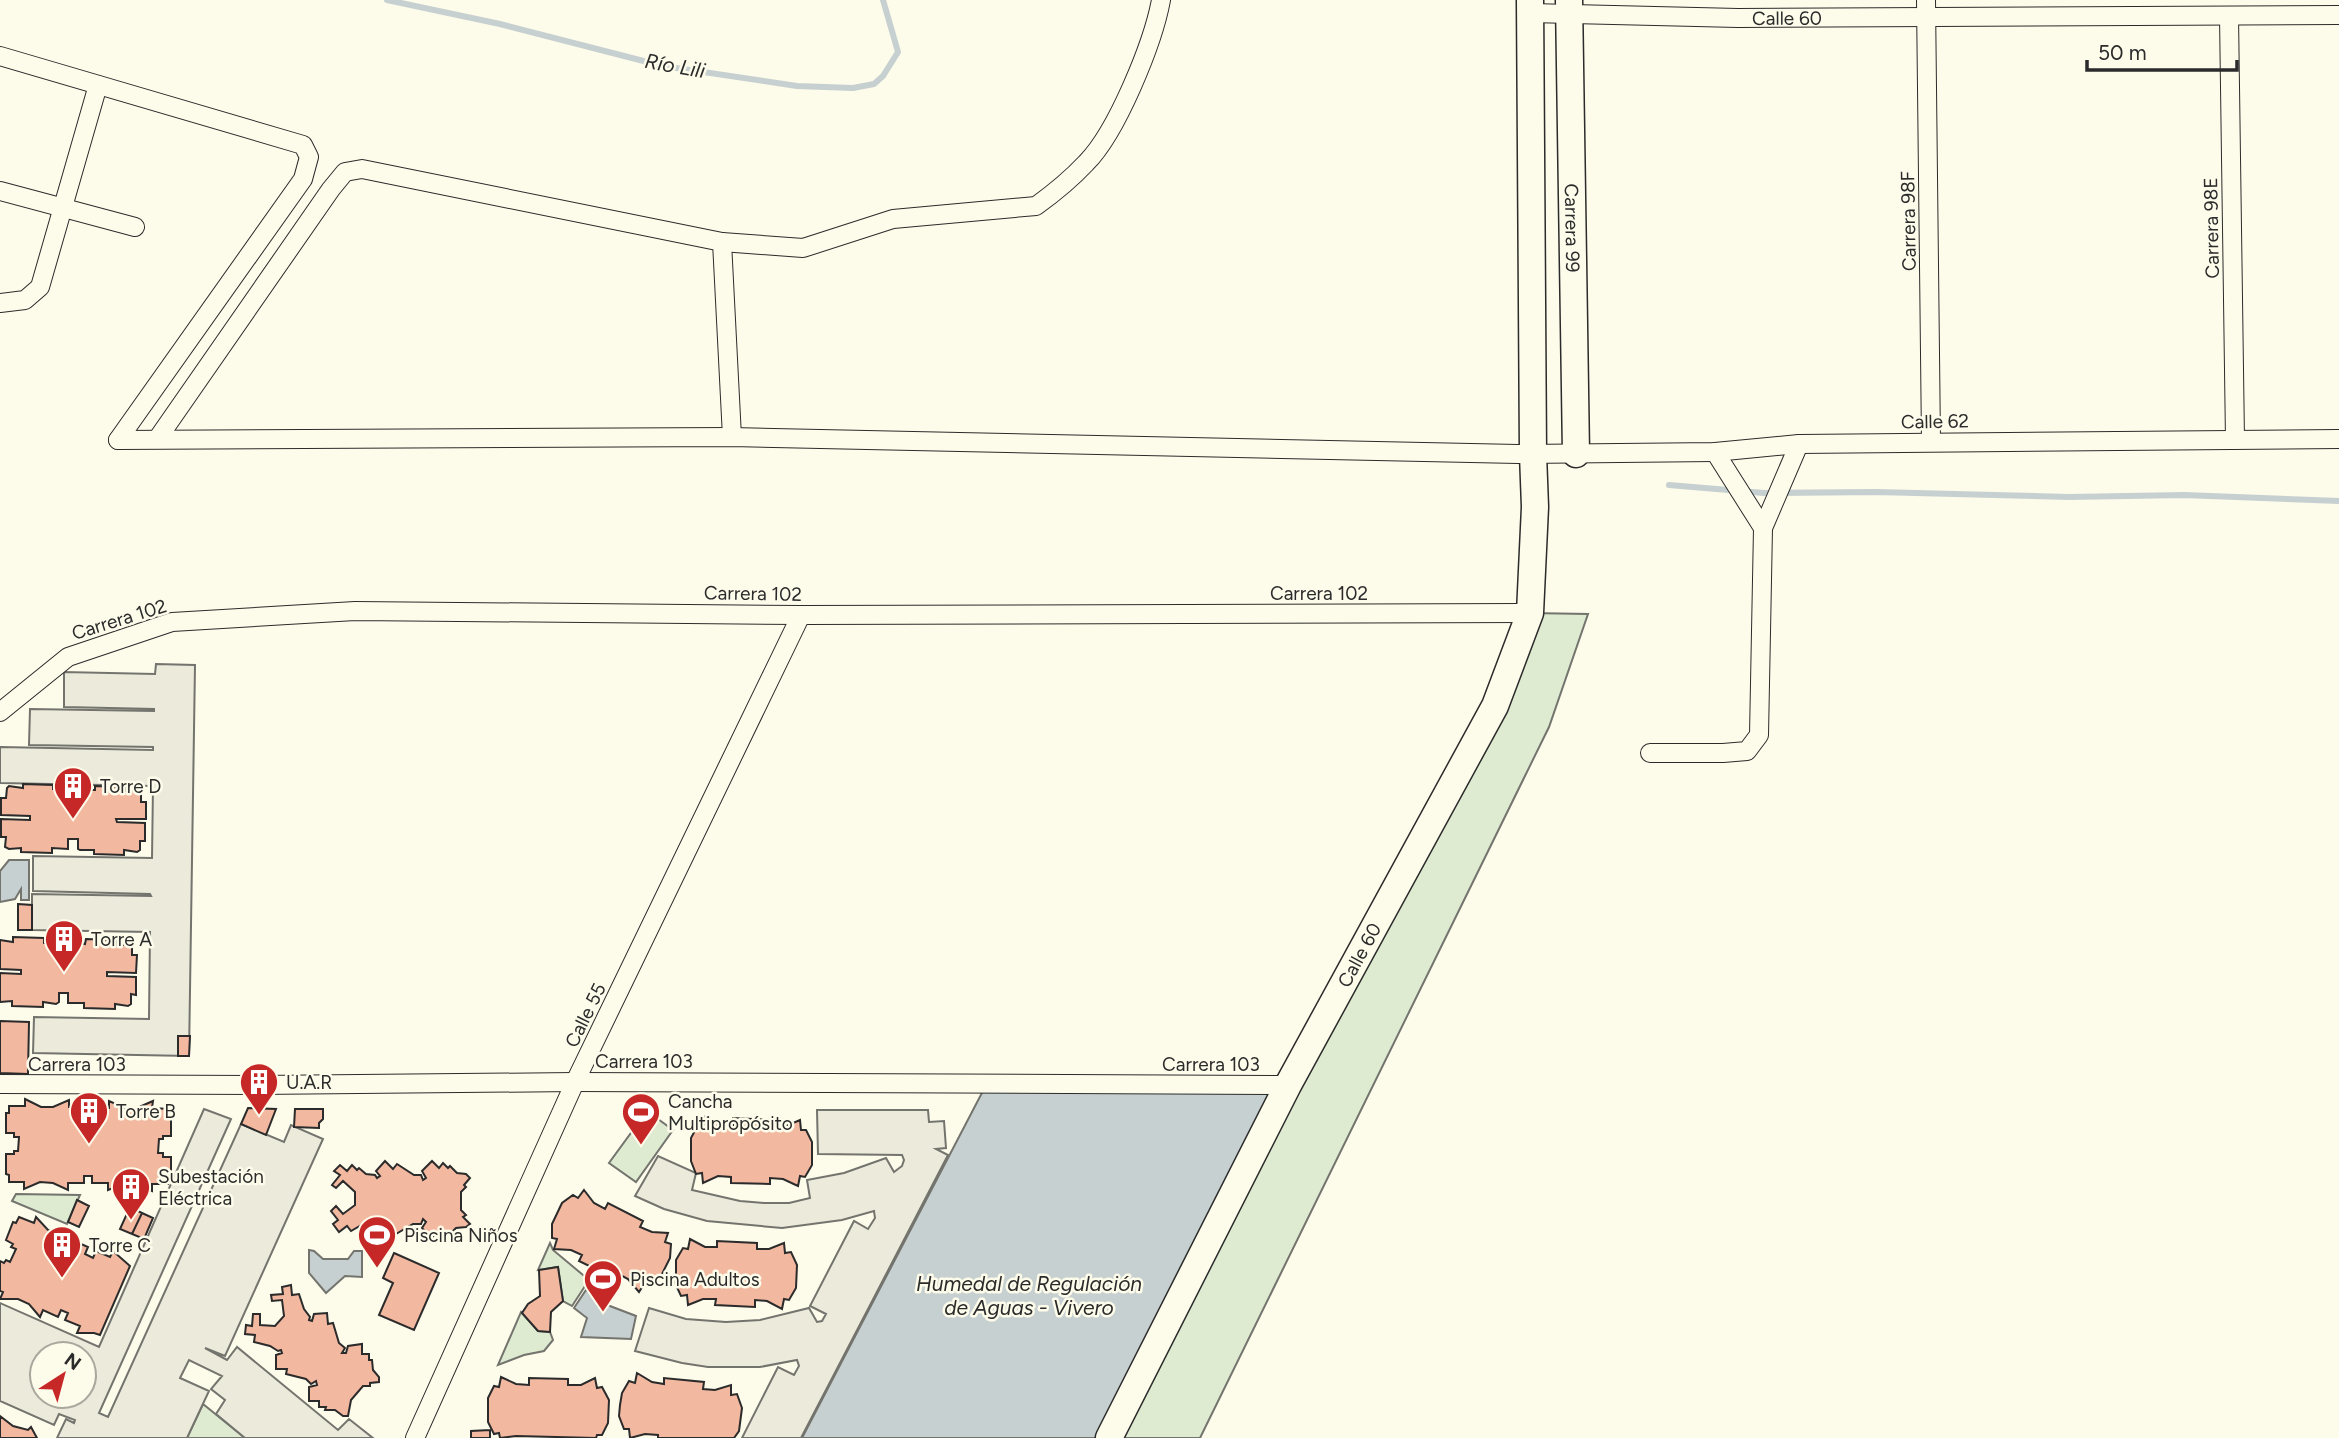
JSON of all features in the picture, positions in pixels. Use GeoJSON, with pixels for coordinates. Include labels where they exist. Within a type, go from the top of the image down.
{"type":"FeatureCollection","features":[{"type":"Feature","properties":{"kind":"street"},"geometry":{"type":"LineString","coordinates":[[158,438],[345,172],[362,169],[722,242],[803,248],[893,219],[1036,206],[1088,162],[1114,124],[1144,58],[1161,0]]}},
{"type":"Feature","properties":{"kind":"street","name":"Calle 60"},"geometry":{"type":"LineString","coordinates":[[1530,7],[1738,18],[1926,8],[2230,16],[2339,15]]}},
{"type":"Feature","properties":{"kind":"street","name":"Carrera 99"},"geometry":{"type":"LineString","coordinates":[[1530,7],[1533,454]]}},
{"type":"Feature","properties":{"kind":"street","name":"Carrera 99"},"geometry":{"type":"LineString","coordinates":[[1569,7],[1576,454]]}},
{"type":"Feature","properties":{"kind":"street","name":"Carrera 98F"},"geometry":{"type":"LineString","coordinates":[[1926,8],[1930,442]]}},
{"type":"Feature","properties":{"kind":"street","name":"Carrera 98E"},"geometry":{"type":"LineString","coordinates":[[2230,16],[2235,440]]}},
{"type":"Feature","properties":{"kind":"street"},"geometry":{"type":"LineString","coordinates":[[0,55],[98,85],[40,286],[25,300],[0,303]]}},
{"type":"Feature","properties":{"kind":"street","name":"Calle 62"},"geometry":{"type":"LineString","coordinates":[[98,85],[303,145],[309,157],[303,178],[118,440],[732,437],[1576,454],[1715,452],[1799,444],[2339,439]]}},
{"type":"Feature","properties":{"kind":"street"},"geometry":{"type":"LineString","coordinates":[[0,191],[135,227]]}},
{"type":"Feature","properties":{"kind":"street"},"geometry":{"type":"LineString","coordinates":[[722,242],[732,437]]}},
{"type":"Feature","properties":{"kind":"street"},"geometry":{"type":"LineString","coordinates":[[1650,753],[1747,751],[1759,735],[1763,528],[1799,444]]}},
{"type":"Feature","properties":{"kind":"street"},"geometry":{"type":"LineString","coordinates":[[1715,452],[1763,528]]}},
{"type":"Feature","properties":{"kind":"street","name":"Calle 60"},"geometry":{"type":"LineString","coordinates":[[1110,1438],[1288,1085],[1495,706],[1530,613],[1535,507],[1533,454]]}},
{"type":"Feature","properties":{"kind":"street","name":"Carrera 102"},"geometry":{"type":"LineString","coordinates":[[0,712],[68,657],[172,622],[355,611],[801,615],[1530,613]]}},
{"type":"Feature","properties":{"kind":"street","name":"Calle 55"},"geometry":{"type":"LineString","coordinates":[[415,1438],[575,1082],[801,615]]}},
{"type":"Feature","properties":{"kind":"street","name":"Carrera 103"},"geometry":{"type":"LineString","coordinates":[[0,1084],[258,1086],[575,1082],[1288,1085]]}},
{"type":"Feature","properties":{"kind":"green space"},"geometry":{"type":"Polygon","coordinates":[[[1530,613],[1588,614],[1549,727],[1200,1438],[1110,1438],[1530,613]]]}},
{"type":"Feature","properties":{"kind":"green space","name":"Cancha Multipropósito"},"geometry":{"type":"Polygon","coordinates":[[[647,1111],[673,1130],[636,1182],[609,1163],[647,1111]]]}},
{"type":"Feature","properties":{"kind":"green space"},"geometry":{"type":"Polygon","coordinates":[[[16,1194],[80,1195],[67,1224],[12,1201],[16,1194]]]}},
{"type":"Feature","properties":{"kind":"green space"},"geometry":{"type":"Polygon","coordinates":[[[550,1243],[553,1250],[589,1280],[572,1306],[563,1301],[558,1267],[538,1270],[550,1243]]]}},
{"type":"Feature","properties":{"kind":"green space"},"geometry":{"type":"Polygon","coordinates":[[[521,1312],[538,1331],[550,1332],[553,1340],[544,1351],[498,1365],[521,1312]]]}},
{"type":"Feature","properties":{"kind":"green space"},"geometry":{"type":"Polygon","coordinates":[[[203,1404],[245,1438],[187,1438],[203,1404]]]}},
{"type":"Feature","properties":{"kind":"shaded area"},"geometry":{"type":"Polygon","coordinates":[[[156,664],[195,665],[189,1056],[33,1053],[34,1017],[149,1019],[150,932],[32,930],[32,894],[151,896],[33,891],[33,856],[152,858],[153,786],[0,783],[0,747],[153,750],[153,747],[29,745],[30,709],[154,711],[64,707],[64,672],[155,674],[156,664]]]}},
{"type":"Feature","properties":{"kind":"shaded area"},"geometry":{"type":"Polygon","coordinates":[[[204,1109],[231,1119],[99,1413],[108,1417],[241,1124],[284,1142],[291,1125],[323,1139],[225,1356],[205,1348],[227,1360],[237,1347],[338,1430],[349,1419],[373,1438],[245,1438],[216,1414],[225,1400],[211,1389],[222,1376],[189,1360],[180,1378],[209,1391],[187,1438],[57,1438],[66,1419],[74,1423],[75,1420],[59,1414],[54,1425],[0,1401],[0,1303],[83,1340],[28,1340],[28,1410],[98,1410],[98,1347],[204,1109]]]}},
{"type":"Feature","properties":{"kind":"shaded area"},"geometry":{"type":"Polygon","coordinates":[[[817,1110],[928,1110],[929,1122],[944,1121],[946,1148],[936,1149],[948,1155],[801,1438],[742,1438],[778,1367],[794,1375],[799,1366],[797,1360],[760,1367],[708,1367],[635,1351],[649,1308],[686,1319],[726,1322],[760,1320],[809,1308],[817,1322],[822,1321],[826,1314],[810,1306],[854,1221],[868,1229],[875,1218],[874,1211],[842,1220],[782,1228],[707,1221],[664,1209],[635,1196],[658,1156],[696,1173],[692,1190],[740,1201],[764,1203],[789,1203],[810,1198],[807,1180],[844,1173],[886,1158],[894,1172],[902,1166],[902,1155],[818,1154],[817,1110]]]}},
{"type":"Feature","properties":{"kind":"water"},"geometry":{"type":"Polygon","coordinates":[[[9,860],[29,860],[29,900],[21,900],[21,889],[15,899],[0,902],[0,871],[9,860]]]}},
{"type":"Feature","properties":{"kind":"water","name":"Humedal de Regulación de Aguas - Vivero"},"geometry":{"type":"Polygon","coordinates":[[[1288,1085],[1109,1438],[802,1438],[985,1087],[1288,1085]]]}},
{"type":"Feature","properties":{"kind":"water"},"geometry":{"type":"Polygon","coordinates":[[[309,1250],[323,1259],[348,1259],[354,1251],[362,1251],[362,1277],[345,1276],[326,1293],[309,1273],[309,1250]]]}},
{"type":"Feature","properties":{"kind":"water","name":"Piscina Adultos"},"geometry":{"type":"Polygon","coordinates":[[[586,1290],[610,1306],[636,1316],[631,1339],[581,1337],[587,1318],[574,1308],[586,1290]]]}},
{"type":"Feature","properties":{"kind":"building","name":"Torre D"},"geometry":{"type":"Polygon","coordinates":[[[23,784],[53,785],[53,789],[66,788],[69,790],[69,800],[79,800],[79,790],[95,790],[95,786],[126,787],[126,791],[138,790],[141,792],[141,802],[146,802],[146,819],[116,819],[117,822],[145,823],[145,841],[140,841],[140,850],[137,852],[124,850],[124,855],[94,854],[94,850],[80,850],[78,839],[68,839],[68,849],[52,848],[52,853],[21,852],[21,848],[9,849],[5,847],[6,837],[1,837],[1,819],[30,820],[30,816],[1,815],[1,798],[6,798],[9,786],[23,788],[23,784]]]}},
{"type":"Feature","properties":{"kind":"building"},"geometry":{"type":"Polygon","coordinates":[[[18,904],[32,905],[32,930],[18,930],[18,904]]]}},
{"type":"Feature","properties":{"kind":"building","name":"Torre A"},"geometry":{"type":"Polygon","coordinates":[[[13,937],[44,938],[44,943],[57,942],[60,944],[60,953],[69,954],[70,944],[85,944],[86,939],[116,940],[116,945],[132,945],[132,955],[137,955],[136,973],[107,972],[107,976],[136,977],[136,995],[131,994],[131,1004],[128,1006],[115,1004],[115,1009],[84,1008],[84,1003],[68,1003],[68,993],[59,993],[59,1002],[43,1002],[43,1007],[12,1006],[12,1001],[0,1002],[0,973],[21,974],[21,970],[0,969],[0,940],[13,942],[13,937]]]}},
{"type":"Feature","properties":{"kind":"building"},"geometry":{"type":"Polygon","coordinates":[[[0,1021],[29,1022],[28,1074],[0,1073],[0,1021]]]}},
{"type":"Feature","properties":{"kind":"building"},"geometry":{"type":"Polygon","coordinates":[[[178,1036],[190,1036],[189,1056],[178,1056],[178,1036]]]}},
{"type":"Feature","properties":{"kind":"building","name":"Torre B"},"geometry":{"type":"Polygon","coordinates":[[[25,1099],[41,1107],[53,1107],[69,1100],[69,1107],[85,1107],[85,1114],[93,1115],[93,1107],[109,1108],[109,1101],[125,1108],[137,1108],[153,1101],[152,1108],[169,1109],[171,1136],[159,1139],[158,1153],[163,1153],[163,1157],[171,1157],[171,1177],[168,1177],[168,1184],[152,1184],[152,1191],[136,1184],[124,1184],[108,1190],[108,1183],[92,1183],[92,1176],[84,1176],[84,1183],[68,1183],[68,1190],[53,1183],[40,1182],[24,1189],[24,1182],[9,1182],[9,1175],[6,1174],[6,1154],[18,1151],[19,1137],[14,1137],[14,1133],[6,1133],[6,1113],[9,1113],[9,1106],[25,1106],[25,1099]]]}},
{"type":"Feature","properties":{"kind":"building","name":"U.A.R"},"geometry":{"type":"Polygon","coordinates":[[[248,1108],[276,1109],[266,1135],[241,1124],[248,1108]]]}},
{"type":"Feature","properties":{"kind":"building"},"geometry":{"type":"Polygon","coordinates":[[[295,1109],[323,1109],[319,1128],[294,1127],[295,1109]]]}},
{"type":"Feature","properties":{"kind":"building"},"geometry":{"type":"Polygon","coordinates":[[[705,1117],[720,1124],[733,1125],[733,1118],[772,1120],[772,1126],[784,1127],[800,1120],[801,1130],[806,1130],[812,1142],[812,1165],[805,1177],[800,1176],[798,1186],[783,1179],[770,1178],[770,1184],[731,1183],[731,1177],[718,1176],[703,1183],[702,1173],[696,1174],[691,1161],[691,1138],[698,1125],[704,1127],[705,1117]]]}},
{"type":"Feature","properties":{"kind":"building"},"geometry":{"type":"Polygon","coordinates":[[[385,1161],[393,1169],[397,1164],[414,1175],[421,1175],[423,1180],[426,1178],[422,1171],[432,1161],[439,1168],[443,1163],[457,1173],[466,1174],[470,1178],[461,1192],[461,1210],[466,1215],[463,1217],[470,1224],[456,1228],[449,1235],[447,1233],[442,1237],[438,1232],[431,1238],[422,1228],[426,1222],[423,1219],[421,1224],[413,1224],[396,1234],[393,1230],[384,1237],[375,1226],[379,1221],[376,1219],[375,1222],[365,1223],[351,1231],[347,1226],[339,1232],[333,1224],[338,1220],[331,1211],[336,1206],[343,1214],[355,1205],[355,1192],[343,1181],[336,1188],[332,1185],[340,1175],[334,1171],[340,1165],[347,1171],[352,1165],[357,1170],[359,1168],[377,1178],[380,1176],[376,1171],[385,1161]]]}},
{"type":"Feature","properties":{"kind":"building"},"geometry":{"type":"Polygon","coordinates":[[[584,1190],[594,1203],[605,1209],[608,1203],[643,1221],[640,1227],[652,1232],[668,1233],[665,1242],[671,1244],[670,1258],[660,1278],[649,1287],[644,1284],[639,1292],[628,1279],[617,1273],[614,1278],[579,1261],[582,1255],[571,1250],[554,1249],[557,1239],[552,1238],[552,1224],[562,1203],[573,1195],[578,1198],[584,1190]]]}},
{"type":"Feature","properties":{"kind":"building"},"geometry":{"type":"Polygon","coordinates":[[[77,1200],[89,1206],[79,1227],[68,1222],[77,1200]]]}},
{"type":"Feature","properties":{"kind":"building","name":"Subestación Eléctrica"},"geometry":{"type":"Polygon","coordinates":[[[130,1207],[142,1213],[132,1234],[120,1229],[130,1207]]]}},
{"type":"Feature","properties":{"kind":"building","name":"Subestación Eléctrica"},"geometry":{"type":"Polygon","coordinates":[[[142,1213],[153,1218],[144,1239],[132,1234],[142,1213]]]}},
{"type":"Feature","properties":{"kind":"building","name":"Torre C"},"geometry":{"type":"Polygon","coordinates":[[[19,1217],[34,1223],[36,1217],[48,1230],[59,1235],[76,1235],[74,1241],[88,1247],[85,1254],[93,1258],[96,1251],[110,1257],[113,1251],[130,1266],[100,1335],[77,1333],[80,1326],[65,1320],[68,1313],[61,1310],[58,1317],[43,1310],[40,1317],[29,1304],[18,1299],[0,1299],[3,1292],[0,1291],[0,1261],[10,1262],[16,1249],[6,1240],[13,1222],[16,1223],[19,1217]]]}},
{"type":"Feature","properties":{"kind":"building"},"geometry":{"type":"Polygon","coordinates":[[[690,1239],[705,1247],[717,1247],[717,1241],[757,1243],[757,1249],[769,1249],[784,1243],[785,1253],[791,1252],[797,1265],[796,1288],[789,1300],[784,1299],[782,1309],[767,1301],[755,1300],[755,1307],[715,1305],[716,1299],[703,1299],[688,1305],[687,1295],[681,1296],[675,1283],[676,1260],[683,1248],[688,1249],[690,1239]]]}},
{"type":"Feature","properties":{"kind":"building"},"geometry":{"type":"Polygon","coordinates":[[[394,1253],[439,1273],[414,1330],[379,1315],[393,1283],[383,1278],[394,1253]]]}},
{"type":"Feature","properties":{"kind":"building"},"geometry":{"type":"Polygon","coordinates":[[[558,1267],[563,1301],[551,1312],[550,1332],[538,1331],[522,1313],[528,1304],[540,1296],[539,1270],[558,1267]]]}},
{"type":"Feature","properties":{"kind":"building"},"geometry":{"type":"Polygon","coordinates":[[[291,1285],[292,1295],[299,1294],[309,1320],[312,1321],[314,1314],[327,1313],[328,1324],[333,1323],[339,1343],[345,1348],[342,1353],[346,1353],[348,1346],[362,1344],[362,1354],[369,1354],[369,1360],[372,1360],[379,1382],[363,1386],[351,1400],[348,1416],[319,1407],[319,1401],[309,1401],[309,1387],[317,1385],[316,1381],[311,1384],[306,1379],[286,1374],[287,1369],[276,1369],[276,1355],[282,1353],[281,1350],[254,1342],[255,1335],[245,1334],[246,1325],[252,1326],[253,1314],[260,1314],[260,1325],[275,1326],[284,1316],[282,1300],[272,1301],[271,1295],[283,1294],[282,1287],[291,1285]]]}},
{"type":"Feature","properties":{"kind":"building"},"geometry":{"type":"Polygon","coordinates":[[[637,1373],[652,1382],[664,1384],[664,1378],[704,1382],[703,1389],[715,1390],[731,1385],[731,1395],[737,1394],[742,1408],[739,1431],[734,1438],[658,1438],[658,1435],[645,1434],[630,1438],[629,1429],[624,1429],[619,1416],[620,1405],[622,1393],[629,1381],[635,1383],[637,1373]]]}},
{"type":"Feature","properties":{"kind":"building"},"geometry":{"type":"Polygon","coordinates":[[[501,1377],[516,1384],[529,1385],[529,1378],[568,1379],[568,1385],[581,1385],[595,1378],[597,1388],[602,1387],[609,1400],[608,1423],[602,1435],[597,1435],[596,1438],[500,1438],[499,1433],[494,1434],[488,1422],[488,1398],[494,1386],[499,1387],[501,1377]]]}},
{"type":"Feature","properties":{"kind":"building"},"geometry":{"type":"Polygon","coordinates":[[[0,1416],[13,1426],[28,1430],[31,1427],[37,1438],[0,1438],[0,1416]]]}},
{"type":"Feature","properties":{"kind":"building"},"geometry":{"type":"Polygon","coordinates":[[[490,1430],[490,1438],[471,1438],[471,1431],[490,1430]]]}},
{"type":"Feature","properties":{"kind":"waterway","name":"Río Lili"},"geometry":{"type":"LineString","coordinates":[[387,0],[500,24],[663,66],[797,86],[853,88],[874,84],[883,76],[898,52],[883,0]]}},
{"type":"Feature","properties":{"kind":"waterway"},"geometry":{"type":"LineString","coordinates":[[1669,485],[1764,493],[1876,492],[2069,497],[2184,495],[2339,501]]}},
{"type":"Feature","properties":{"kind":"place","name":"Torre D"},"geometry":{"type":"Point","coordinates":[73,820]}},
{"type":"Feature","properties":{"kind":"place","name":"Torre A"},"geometry":{"type":"Point","coordinates":[64,973]}},
{"type":"Feature","properties":{"kind":"place","name":"U.A.R"},"geometry":{"type":"Point","coordinates":[259,1116]}},
{"type":"Feature","properties":{"kind":"place","name":"Torre B"},"geometry":{"type":"Point","coordinates":[89,1145]}},
{"type":"Feature","properties":{"kind":"place","name":"Cancha Multipropósito"},"geometry":{"type":"Point","coordinates":[641,1146]}},
{"type":"Feature","properties":{"kind":"place","name":"Subestación Eléctrica"},"geometry":{"type":"Point","coordinates":[131,1221]}},
{"type":"Feature","properties":{"kind":"place","name":"Piscina Niños"},"geometry":{"type":"Point","coordinates":[377,1269]}},
{"type":"Feature","properties":{"kind":"place","name":"Torre C"},"geometry":{"type":"Point","coordinates":[62,1279]}},
{"type":"Feature","properties":{"kind":"place","name":"Piscina Adultos"},"geometry":{"type":"Point","coordinates":[603,1313]}}]}
